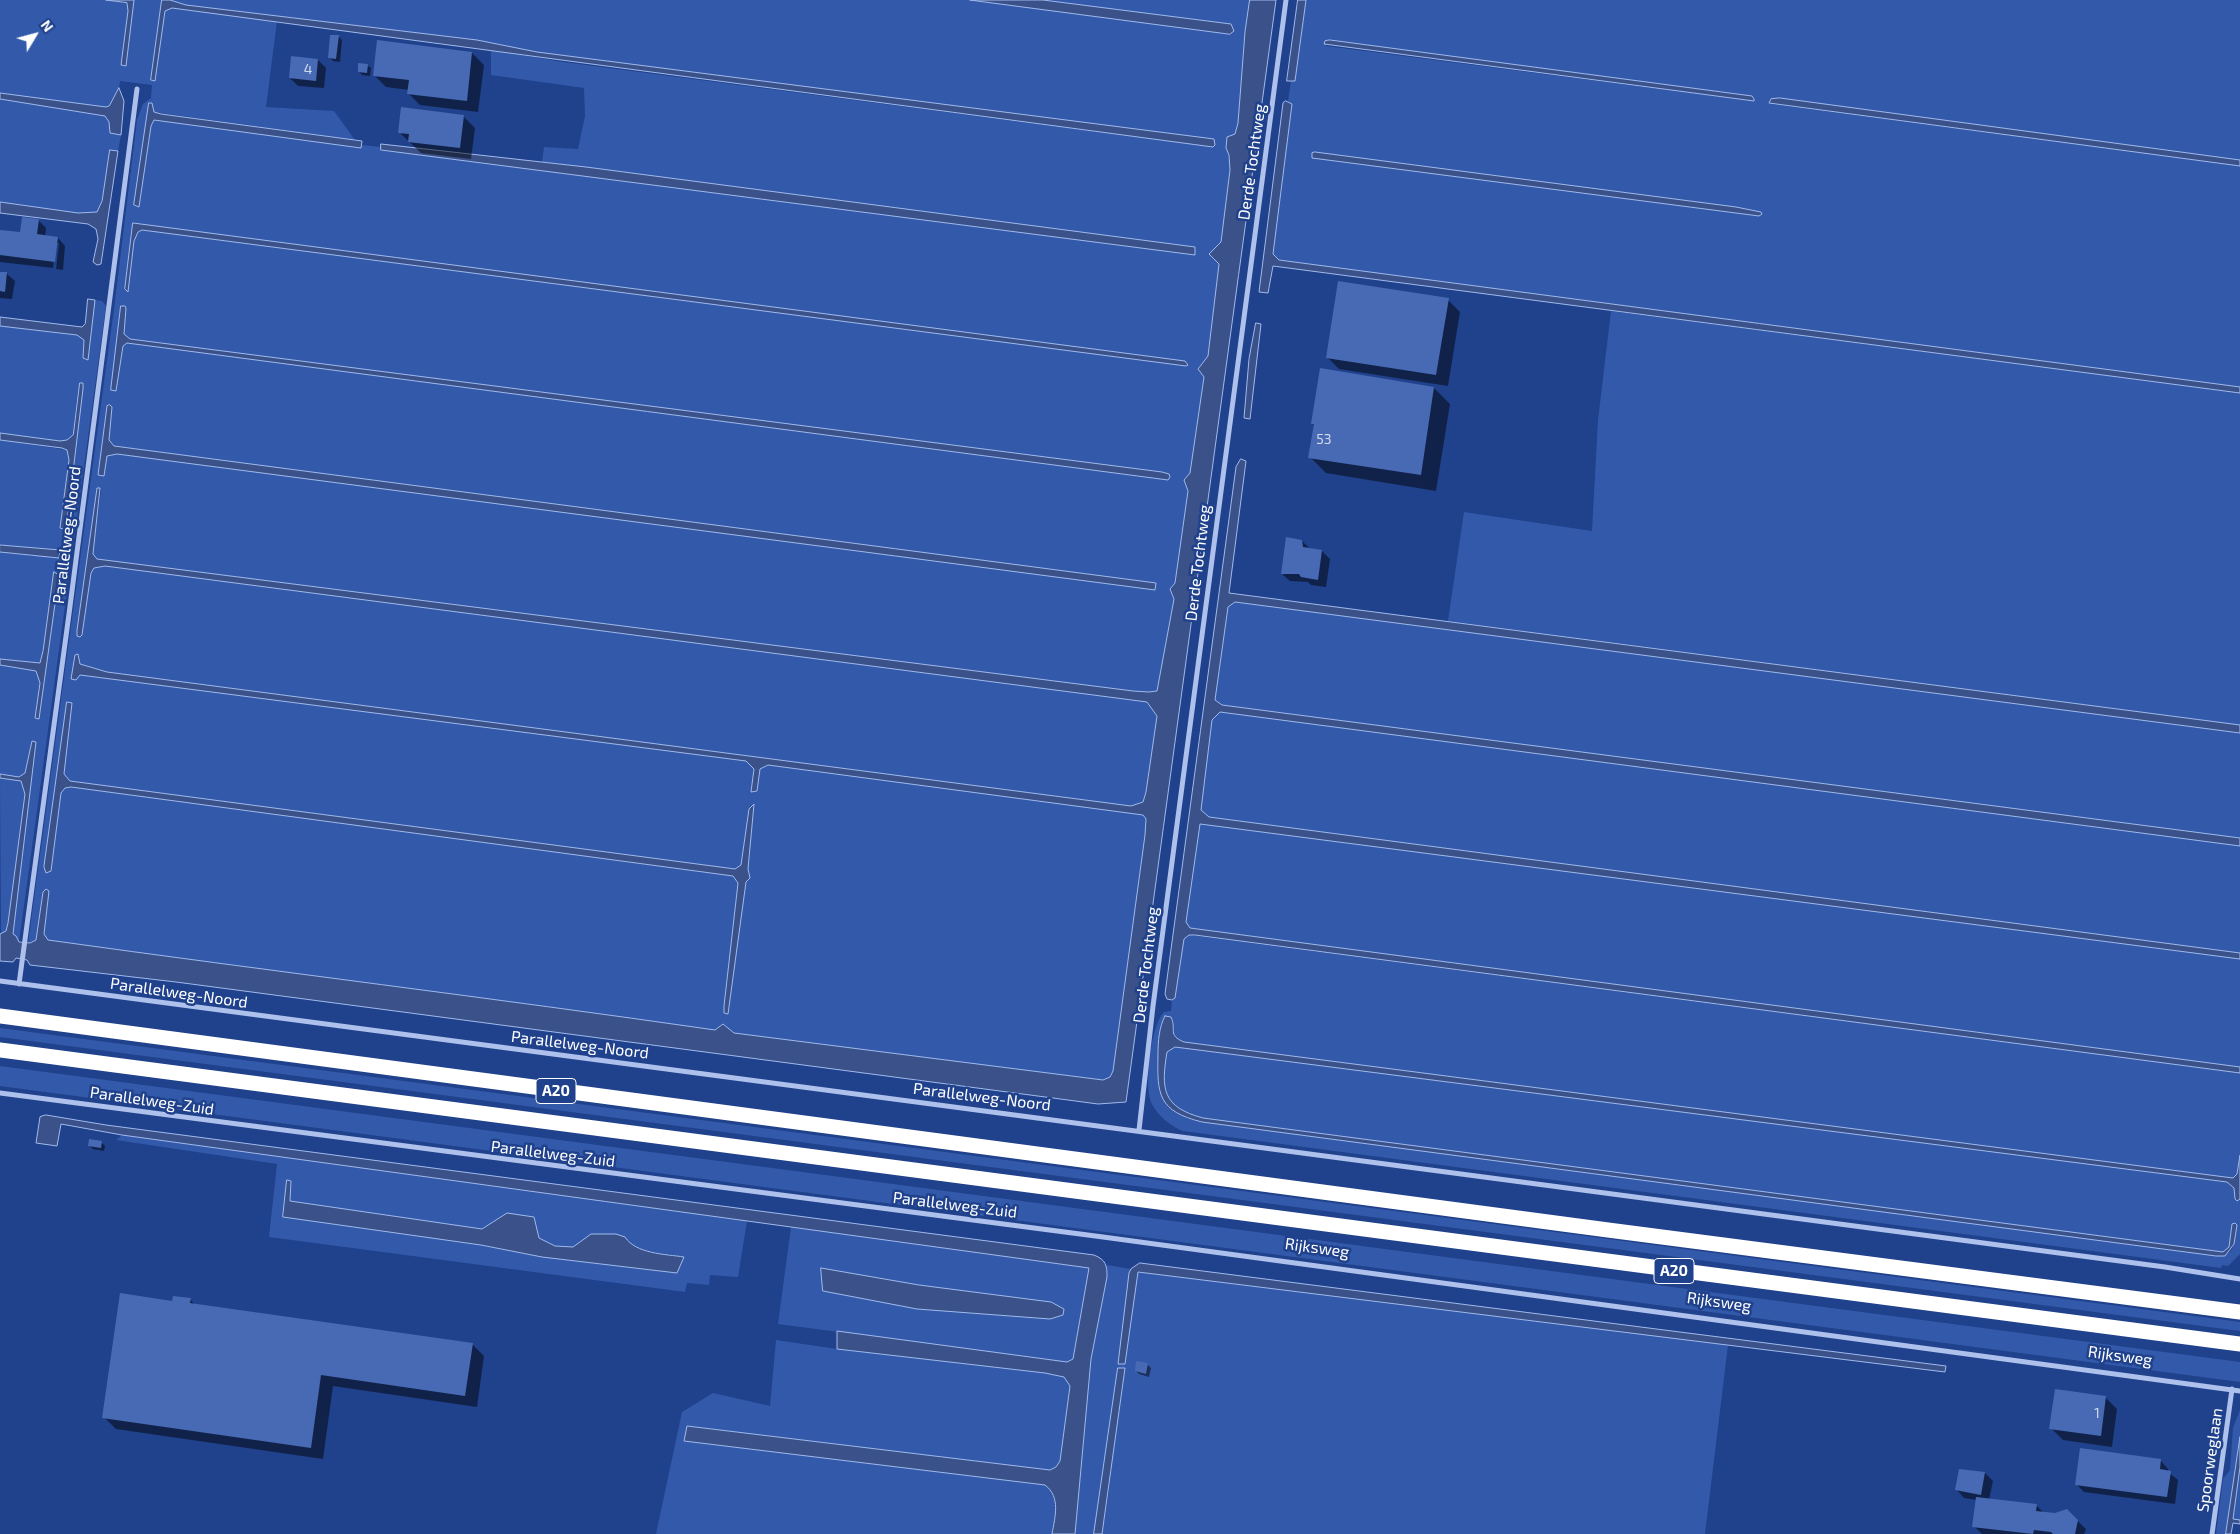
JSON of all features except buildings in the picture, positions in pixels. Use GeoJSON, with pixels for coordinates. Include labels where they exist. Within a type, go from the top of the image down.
{"type":"FeatureCollection","features":[{"type":"Feature","properties":{"kind":"highway","name":"A20"},"geometry":{"type":"LineString","coordinates":[[0,1016],[1618,1232],[2240,1312]]}},
{"type":"Feature","properties":{"kind":"highway","name":"Rijksweg"},"geometry":{"type":"LineString","coordinates":[[0,1050],[2240,1344]]}},
{"type":"Feature","properties":{"kind":"street","name":"Derde Tochtweg"},"geometry":{"type":"LineString","coordinates":[[1139,1130],[1155,986],[1286,0]]}},
{"type":"Feature","properties":{"kind":"street","name":"Parallelweg-Noord"},"geometry":{"type":"LineString","coordinates":[[19,984],[137,89]]}},
{"type":"Feature","properties":{"kind":"street","name":"Parallelweg-Noord"},"geometry":{"type":"LineString","coordinates":[[0,981],[1139,1130]]}},
{"type":"Feature","properties":{"kind":"street","name":"Parallelweg-Zuid"},"geometry":{"type":"LineString","coordinates":[[0,1093],[1103,1237]]}},
{"type":"Feature","properties":{"kind":"street"},"geometry":{"type":"LineString","coordinates":[[1139,1130],[2165,1267],[2240,1279]]}},
{"type":"Feature","properties":{"kind":"street","name":"Rijksweg"},"geometry":{"type":"LineString","coordinates":[[1103,1237],[2240,1390]]}},
{"type":"Feature","properties":{"kind":"street","name":"Spoorweglaan"},"geometry":{"type":"LineString","coordinates":[[2212,1534],[2232,1389]]}},
{"type":"Feature","properties":{"kind":"shaded area"},"geometry":{"type":"Polygon","coordinates":[[[0,0],[106,0],[127,3],[128,11],[121,65],[125,66],[134,0],[162,0],[151,80],[155,80],[165,11],[172,8],[277,21],[266,107],[334,111],[355,140],[154,112],[151,126],[154,120],[361,147],[361,145],[381,147],[381,150],[1195,255],[1195,247],[542,162],[544,147],[578,149],[585,116],[584,88],[491,75],[491,50],[563,62],[1213,147],[1215,141],[537,52],[477,40],[186,5],[170,0],[970,0],[1230,34],[1231,24],[1043,0],[1250,0],[1245,32],[1238,123],[1235,134],[1227,138],[1230,177],[1221,242],[1215,251],[1210,252],[1219,264],[1208,356],[1198,369],[1204,377],[1190,473],[1184,480],[1188,490],[1175,583],[1170,589],[1174,599],[1157,691],[1133,691],[97,559],[93,554],[101,490],[97,488],[77,630],[77,636],[80,637],[82,635],[91,573],[94,568],[105,566],[1147,702],[1157,716],[1146,792],[1143,802],[1131,806],[107,672],[80,664],[78,654],[75,655],[76,680],[80,675],[747,761],[754,769],[751,791],[757,791],[760,769],[767,765],[1143,815],[1146,819],[1145,835],[1113,1071],[1110,1077],[1103,1080],[733,1033],[723,1024],[715,1030],[48,940],[44,934],[48,903],[46,889],[43,892],[36,940],[28,943],[114,309],[137,120],[143,104],[151,98],[152,85],[120,81],[119,88],[112,101],[106,107],[0,93],[0,0]],[[151,126],[134,206],[139,207],[151,126]],[[133,223],[125,289],[128,292],[134,241],[138,232],[142,230],[1186,366],[133,223]],[[126,308],[116,391],[123,346],[127,343],[1167,480],[1169,474],[130,339],[124,334],[126,308]],[[110,405],[107,406],[98,475],[104,475],[107,456],[117,454],[1156,583],[114,446],[109,440],[112,408],[110,405]],[[72,703],[51,871],[61,793],[65,788],[71,787],[733,876],[738,883],[724,1006],[746,881],[750,878],[748,869],[754,804],[749,809],[741,865],[735,869],[70,781],[64,774],[72,703]]]}},
{"type":"Feature","properties":{"kind":"shaded area"},"geometry":{"type":"Polygon","coordinates":[[[106,0],[134,0],[126,66],[121,65],[128,11],[127,3],[106,0]]]}},
{"type":"Feature","properties":{"kind":"shaded area"},"geometry":{"type":"Polygon","coordinates":[[[162,0],[170,0],[186,5],[477,40],[537,52],[1214,139],[1215,145],[1213,147],[172,8],[165,11],[155,81],[151,80],[162,0]]]}},
{"type":"Feature","properties":{"kind":"shaded area"},"geometry":{"type":"Polygon","coordinates":[[[970,0],[1043,0],[1231,24],[1234,31],[1230,34],[970,0]]]}},
{"type":"Feature","properties":{"kind":"shaded area"},"geometry":{"type":"Polygon","coordinates":[[[1250,0],[1276,0],[1126,1102],[1098,1104],[176,982],[30,965],[27,960],[16,958],[13,962],[0,961],[0,934],[6,931],[8,923],[25,794],[21,781],[0,778],[0,774],[19,777],[25,773],[32,741],[36,742],[13,934],[19,942],[30,943],[36,940],[43,892],[46,889],[49,891],[44,934],[48,940],[715,1030],[723,1024],[734,1033],[1103,1080],[1110,1077],[1113,1071],[1145,835],[1146,819],[1143,815],[768,765],[760,769],[757,791],[751,792],[754,769],[746,761],[80,675],[76,680],[71,679],[75,655],[78,654],[80,664],[107,672],[1131,806],[1143,802],[1146,792],[1157,716],[1147,702],[105,566],[94,568],[91,573],[82,635],[80,637],[77,636],[77,630],[97,488],[100,488],[93,554],[97,559],[1133,691],[1157,691],[1174,599],[1170,589],[1175,583],[1188,491],[1184,480],[1190,473],[1204,377],[1198,369],[1208,356],[1219,264],[1209,254],[1221,242],[1230,170],[1229,155],[1226,148],[1227,137],[1235,134],[1238,123],[1245,32],[1250,0]]]}},
{"type":"Feature","properties":{"kind":"shaded area"},"geometry":{"type":"Polygon","coordinates":[[[1298,0],[1306,0],[1295,81],[1287,81],[1298,0]]]}},
{"type":"Feature","properties":{"kind":"shaded area"},"geometry":{"type":"Polygon","coordinates":[[[1306,0],[2240,0],[2240,160],[1780,99],[1771,104],[2240,166],[2240,387],[1279,260],[1273,255],[1292,104],[1288,101],[1291,81],[1295,81],[1306,0]],[[1330,40],[1325,41],[1326,46],[1753,101],[1754,99],[1752,96],[1330,40]],[[1315,152],[1312,158],[1759,216],[1762,214],[1736,207],[1315,152]]]}},
{"type":"Feature","properties":{"kind":"shaded area"},"geometry":{"type":"Polygon","coordinates":[[[1330,40],[1752,96],[1754,101],[1324,44],[1325,41],[1330,40]]]}},
{"type":"Feature","properties":{"kind":"shaded area"},"geometry":{"type":"Polygon","coordinates":[[[119,88],[124,101],[121,135],[110,133],[109,122],[105,116],[0,99],[0,93],[106,107],[109,106],[119,88]]]}},
{"type":"Feature","properties":{"kind":"shaded area"},"geometry":{"type":"Polygon","coordinates":[[[1780,98],[2240,160],[2240,166],[1769,103],[1771,99],[1780,98]]]}},
{"type":"Feature","properties":{"kind":"shaded area"},"geometry":{"type":"Polygon","coordinates":[[[0,99],[105,116],[109,122],[110,133],[121,135],[118,151],[110,150],[102,201],[97,212],[78,213],[0,202],[0,99]]]}},
{"type":"Feature","properties":{"kind":"shaded area"},"geometry":{"type":"Polygon","coordinates":[[[1286,101],[1292,104],[1273,254],[1279,260],[2240,387],[2240,393],[1273,266],[1268,293],[1259,292],[1283,103],[1286,101]]]}},
{"type":"Feature","properties":{"kind":"shaded area"},"geometry":{"type":"Polygon","coordinates":[[[149,103],[152,103],[154,112],[161,114],[362,141],[361,148],[154,120],[151,126],[139,207],[134,205],[149,103]]]}},
{"type":"Feature","properties":{"kind":"shaded area"},"geometry":{"type":"Polygon","coordinates":[[[381,144],[586,167],[1195,247],[1195,255],[381,150],[381,144]]]}},
{"type":"Feature","properties":{"kind":"shaded area"},"geometry":{"type":"Polygon","coordinates":[[[110,150],[118,151],[101,264],[97,265],[93,262],[98,239],[96,229],[88,224],[0,213],[0,202],[78,213],[97,212],[102,201],[110,150]]]}},
{"type":"Feature","properties":{"kind":"shaded area"},"geometry":{"type":"Polygon","coordinates":[[[1312,153],[1736,207],[1761,212],[1762,214],[1759,216],[1312,158],[1312,153]]]}},
{"type":"Feature","properties":{"kind":"shaded area"},"geometry":{"type":"Polygon","coordinates":[[[133,223],[1185,361],[1188,365],[142,230],[138,232],[134,241],[128,292],[125,289],[133,223]]]}},
{"type":"Feature","properties":{"kind":"shaded area"},"geometry":{"type":"Polygon","coordinates":[[[88,299],[95,300],[88,360],[83,358],[84,340],[77,335],[0,326],[0,317],[82,327],[85,324],[88,299]]]}},
{"type":"Feature","properties":{"kind":"shaded area"},"geometry":{"type":"Polygon","coordinates":[[[95,300],[102,301],[106,306],[19,942],[16,936],[13,935],[15,911],[36,742],[32,741],[25,773],[19,777],[0,774],[0,665],[36,671],[40,683],[35,717],[39,719],[59,575],[54,573],[40,663],[0,659],[0,552],[34,556],[60,550],[0,545],[0,440],[67,450],[69,460],[60,528],[66,530],[75,454],[78,387],[73,435],[67,440],[60,441],[0,433],[0,326],[77,335],[84,340],[83,358],[88,359],[95,300]]]}},
{"type":"Feature","properties":{"kind":"shaded area"},"geometry":{"type":"Polygon","coordinates":[[[121,306],[126,308],[124,334],[130,339],[1162,472],[1169,474],[1170,477],[1168,480],[127,343],[123,346],[116,391],[111,390],[121,306]]]}},
{"type":"Feature","properties":{"kind":"shaded area"},"geometry":{"type":"Polygon","coordinates":[[[1611,311],[2240,393],[2240,725],[1448,621],[1464,512],[1592,531],[1598,420],[1611,311]]]}},
{"type":"Feature","properties":{"kind":"shaded area"},"geometry":{"type":"Polygon","coordinates":[[[1256,323],[1261,324],[1250,419],[1244,418],[1249,359],[1256,323]]]}},
{"type":"Feature","properties":{"kind":"shaded area"},"geometry":{"type":"Polygon","coordinates":[[[80,383],[83,383],[83,389],[66,530],[60,528],[69,460],[67,450],[0,440],[0,433],[60,441],[67,440],[73,435],[80,383]]]}},
{"type":"Feature","properties":{"kind":"shaded area"},"geometry":{"type":"Polygon","coordinates":[[[110,405],[112,407],[109,440],[114,446],[1156,583],[1155,590],[117,454],[107,456],[104,476],[98,475],[107,406],[110,405]]]}},
{"type":"Feature","properties":{"kind":"shaded area"},"geometry":{"type":"Polygon","coordinates":[[[1241,459],[1246,461],[1229,593],[2240,725],[2240,733],[1235,602],[1228,607],[1215,700],[1222,705],[2240,838],[2240,846],[1220,712],[1212,720],[1201,810],[1209,817],[2240,953],[2240,959],[1200,824],[1186,922],[1190,928],[2240,1067],[2240,1073],[1195,935],[1189,935],[1184,939],[1175,998],[1172,1000],[1167,999],[1165,994],[1236,467],[1241,459]]]}},
{"type":"Feature","properties":{"kind":"shaded area"},"geometry":{"type":"Polygon","coordinates":[[[0,545],[60,550],[59,558],[0,552],[0,545]]]}},
{"type":"Feature","properties":{"kind":"shaded area"},"geometry":{"type":"Polygon","coordinates":[[[54,572],[59,575],[39,719],[35,718],[40,683],[36,671],[0,665],[0,659],[40,663],[54,572]]]}},
{"type":"Feature","properties":{"kind":"shaded area"},"geometry":{"type":"Polygon","coordinates":[[[1235,602],[2240,733],[2240,838],[1222,705],[1215,700],[1228,606],[1235,602]]]}},
{"type":"Feature","properties":{"kind":"shaded area"},"geometry":{"type":"Polygon","coordinates":[[[67,702],[72,703],[64,774],[70,781],[735,869],[741,865],[749,809],[754,804],[748,869],[750,878],[746,882],[728,1014],[724,1013],[724,1006],[738,883],[733,876],[71,787],[65,788],[61,793],[51,871],[46,873],[44,867],[67,702]]]}},
{"type":"Feature","properties":{"kind":"shaded area"},"geometry":{"type":"Polygon","coordinates":[[[1220,712],[2240,846],[2240,953],[1209,817],[1200,811],[1212,720],[1220,712]]]}},
{"type":"Feature","properties":{"kind":"shaded area"},"geometry":{"type":"Polygon","coordinates":[[[0,778],[21,781],[25,794],[8,923],[6,931],[1,935],[0,778]]]}},
{"type":"Feature","properties":{"kind":"shaded area"},"geometry":{"type":"Polygon","coordinates":[[[1200,824],[2240,959],[2240,1067],[1190,928],[1186,923],[1200,824]]]}},
{"type":"Feature","properties":{"kind":"shaded area"},"geometry":{"type":"Polygon","coordinates":[[[1189,935],[2240,1073],[2240,1155],[2237,1174],[2233,1178],[1184,1042],[1174,1034],[1171,1017],[1165,1017],[1157,1067],[1159,1091],[1186,1118],[1202,1122],[2216,1256],[2223,1255],[2231,1250],[2235,1242],[2237,1225],[2232,1224],[2229,1247],[2223,1252],[1203,1118],[1189,1114],[1179,1108],[1167,1095],[1164,1076],[1167,1052],[1175,1047],[2227,1182],[2234,1188],[2237,1201],[2240,1199],[2240,1254],[2228,1266],[2222,1265],[2221,1268],[1183,1131],[1173,1126],[1155,1109],[1150,1099],[1148,1080],[1150,1054],[1156,1028],[1159,1018],[1164,1012],[1171,1011],[1184,939],[1189,935]]]}},
{"type":"Feature","properties":{"kind":"shaded area"},"geometry":{"type":"Polygon","coordinates":[[[1165,1016],[1171,1017],[1174,1034],[1184,1042],[2233,1178],[2237,1174],[2240,1155],[2240,1199],[2237,1201],[2235,1199],[2234,1188],[2227,1182],[1175,1047],[1167,1052],[1164,1076],[1167,1095],[1179,1108],[1189,1114],[1203,1118],[2223,1252],[2229,1247],[2232,1224],[2235,1223],[2237,1225],[2234,1244],[2225,1256],[2216,1256],[1202,1122],[1187,1118],[1176,1112],[1168,1106],[1160,1091],[1158,1080],[1158,1045],[1160,1030],[1165,1016]]]}},
{"type":"Feature","properties":{"kind":"shaded area"},"geometry":{"type":"Polygon","coordinates":[[[0,1028],[2240,1322],[2240,1331],[0,1037],[0,1028]]]}},
{"type":"Feature","properties":{"kind":"shaded area"},"geometry":{"type":"Polygon","coordinates":[[[0,1066],[2240,1362],[2240,1382],[0,1086],[0,1066]]]}},
{"type":"Feature","properties":{"kind":"shaded area"},"geometry":{"type":"Polygon","coordinates":[[[46,1115],[106,1125],[1094,1255],[1105,1263],[1107,1277],[1091,1359],[1075,1534],[1052,1534],[1056,1508],[1055,1501],[1050,1490],[1045,1485],[684,1441],[687,1426],[1050,1470],[1056,1467],[1060,1461],[1070,1386],[1064,1377],[1045,1373],[837,1349],[837,1331],[1067,1362],[1073,1359],[1089,1268],[122,1135],[61,1124],[57,1146],[36,1143],[40,1117],[46,1115]]]}},
{"type":"Feature","properties":{"kind":"shaded area"},"geometry":{"type":"Polygon","coordinates":[[[122,1135],[747,1221],[738,1277],[710,1275],[709,1285],[687,1283],[685,1292],[269,1237],[277,1164],[116,1140],[122,1135]],[[287,1181],[283,1217],[481,1245],[542,1257],[677,1273],[683,1257],[643,1250],[630,1243],[625,1237],[591,1234],[573,1247],[555,1246],[539,1238],[507,1213],[482,1229],[290,1201],[291,1181],[287,1181]]]}},
{"type":"Feature","properties":{"kind":"shaded area"},"geometry":{"type":"Polygon","coordinates":[[[287,1180],[291,1181],[290,1201],[482,1229],[507,1213],[534,1217],[539,1238],[555,1246],[573,1247],[591,1234],[616,1234],[625,1237],[630,1243],[643,1250],[684,1257],[677,1273],[542,1257],[481,1245],[283,1217],[287,1180]]]}},
{"type":"Feature","properties":{"kind":"shaded area"},"geometry":{"type":"Polygon","coordinates":[[[791,1227],[1089,1268],[1073,1359],[1067,1362],[778,1324],[791,1227]],[[821,1269],[917,1309],[1063,1315],[1064,1309],[821,1269]]]}},
{"type":"Feature","properties":{"kind":"shaded area"},"geometry":{"type":"Polygon","coordinates":[[[1140,1263],[1946,1366],[1945,1372],[1138,1272],[1125,1364],[1118,1364],[1129,1273],[1131,1269],[1140,1263]]]}},
{"type":"Feature","properties":{"kind":"shaded area"},"geometry":{"type":"Polygon","coordinates":[[[1107,1265],[1131,1269],[1125,1364],[1137,1272],[1728,1345],[1705,1534],[1102,1534],[1109,1490],[1118,1368],[1094,1534],[1075,1534],[1091,1359],[1107,1277],[1107,1265]]]}},
{"type":"Feature","properties":{"kind":"shaded area"},"geometry":{"type":"Polygon","coordinates":[[[821,1268],[919,1285],[1051,1302],[1064,1309],[1063,1315],[1050,1319],[917,1309],[823,1291],[821,1268]]]}},
{"type":"Feature","properties":{"kind":"shaded area"},"geometry":{"type":"Polygon","coordinates":[[[776,1340],[837,1349],[1045,1373],[1064,1377],[1070,1386],[1060,1461],[1056,1467],[1050,1470],[688,1426],[684,1441],[1045,1485],[1053,1495],[1056,1508],[1052,1534],[656,1534],[682,1412],[713,1393],[770,1406],[776,1340]]]}},
{"type":"Feature","properties":{"kind":"shaded area"},"geometry":{"type":"Polygon","coordinates":[[[1118,1368],[1125,1368],[1102,1534],[1094,1534],[1118,1368]]]}},
{"type":"Feature","properties":{"kind":"shaded area"},"geometry":{"type":"Polygon","coordinates":[[[2240,1410],[2240,1437],[2226,1534],[2216,1534],[2223,1479],[2230,1470],[2233,1428],[2240,1410]]]}},
{"type":"Feature","properties":{"kind":"shaded area"},"geometry":{"type":"Polygon","coordinates":[[[2240,1437],[2240,1467],[2233,1519],[2240,1520],[2240,1524],[2233,1523],[2231,1534],[2226,1534],[2240,1437]]]}},
{"type":"Feature","properties":{"kind":"shaded area"},"geometry":{"type":"Polygon","coordinates":[[[2240,1467],[2240,1520],[2233,1519],[2240,1467]]]}}]}
